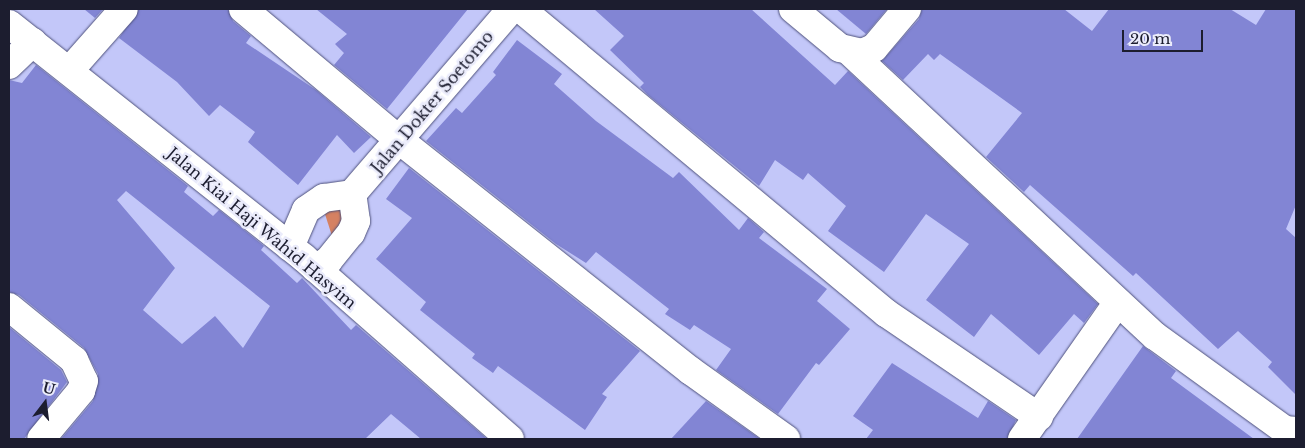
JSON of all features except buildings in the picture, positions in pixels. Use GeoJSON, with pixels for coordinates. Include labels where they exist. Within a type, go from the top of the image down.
{"type":"FeatureCollection","features":[{"type":"Feature","properties":{"kind":"street"},"geometry":{"type":"LineString","coordinates":[[70,70],[124,9]]}},
{"type":"Feature","properties":{"kind":"street"},"geometry":{"type":"LineString","coordinates":[[243,9],[398,139],[691,371],[786,439]]}},
{"type":"Feature","properties":{"kind":"street","name":"Jalan Dokter Soetomo"},"geometry":{"type":"LineString","coordinates":[[352,194],[511,9]]}},
{"type":"Feature","properties":{"kind":"street"},"geometry":{"type":"LineString","coordinates":[[522,9],[802,245],[886,312],[1039,417]]}},
{"type":"Feature","properties":{"kind":"street"},"geometry":{"type":"LineString","coordinates":[[793,9],[840,48],[849,51],[1162,342],[1285,430],[1296,431]]}},
{"type":"Feature","properties":{"kind":"street"},"geometry":{"type":"LineString","coordinates":[[849,51],[874,48],[907,9]]}},
{"type":"Feature","properties":{"kind":"street","name":"Jalan Kiai Haji Wahid Hasyim"},"geometry":{"type":"LineString","coordinates":[[9,24],[70,70],[290,247],[510,439]]}},
{"type":"Feature","properties":{"kind":"street"},"geometry":{"type":"LineString","coordinates":[[9,65],[33,42]]}},
{"type":"Feature","properties":{"kind":"street"},"geometry":{"type":"LineString","coordinates":[[290,247],[306,210],[324,198],[352,194],[356,222],[351,233],[328,261],[315,268]]}},
{"type":"Feature","properties":{"kind":"street"},"geometry":{"type":"LineString","coordinates":[[1022,439],[1118,302]]}},
{"type":"Feature","properties":{"kind":"street"},"geometry":{"type":"LineString","coordinates":[[9,307],[74,360],[84,381],[81,391],[41,439]]}},
{"type":"Feature","properties":{"kind":"shaded area"},"geometry":{"type":"Polygon","coordinates":[[[344,201],[346,223],[332,236],[324,211],[344,201]]]}}]}
